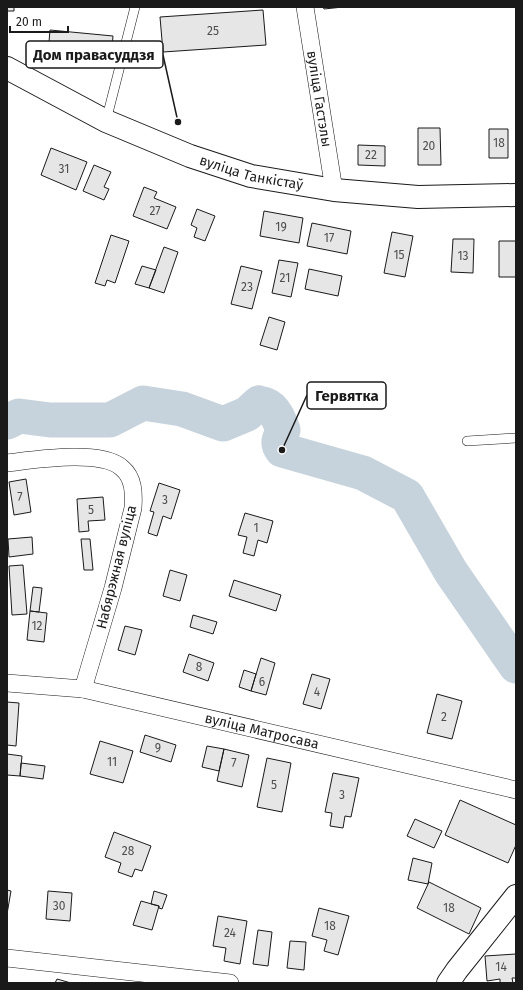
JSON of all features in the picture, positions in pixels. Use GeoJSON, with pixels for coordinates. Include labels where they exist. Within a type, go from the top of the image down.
{"type":"FeatureCollection","features":[{"type":"Feature","properties":{"kind":"street","name":"вуліца Гастэлы"},"geometry":{"type":"LineString","coordinates":[[305,7],[334,190]]}},
{"type":"Feature","properties":{"kind":"street","name":"вуліца Танкістаў"},"geometry":{"type":"LineString","coordinates":[[7,68],[106,121],[190,156],[251,176],[334,190],[418,197],[516,195]]}},
{"type":"Feature","properties":{"kind":"street","name":"Набярэжная вуліца"},"geometry":{"type":"LineString","coordinates":[[7,463],[49,458],[98,458],[116,463],[123,468],[131,480],[133,508],[113,588],[83,689]]}},
{"type":"Feature","properties":{"kind":"street","name":"вуліца Матросава"},"geometry":{"type":"LineString","coordinates":[[7,683],[83,689],[516,790]]}},
{"type":"Feature","properties":{"kind":"street"},"geometry":{"type":"LineString","coordinates":[[448,983],[456,970],[516,896]]}},
{"type":"Feature","properties":{"kind":"street"},"geometry":{"type":"LineString","coordinates":[[7,958],[230,983]]}},
{"type":"Feature","properties":{"kind":"lane"},"geometry":{"type":"LineString","coordinates":[[106,121],[135,7]]}},
{"type":"Feature","properties":{"kind":"lane"},"geometry":{"type":"LineString","coordinates":[[467,441],[516,438]]}},
{"type":"Feature","properties":{"kind":"building"},"geometry":{"type":"Polygon","coordinates":[[[7,7],[14,7],[14,11],[7,11],[7,7]]]}},
{"type":"Feature","properties":{"kind":"building"},"geometry":{"type":"Polygon","coordinates":[[[323,7],[343,7],[324,9],[323,7]]]}},
{"type":"Feature","properties":{"kind":"building"},"geometry":{"type":"Polygon","coordinates":[[[263,10],[266,45],[163,52],[160,17],[263,10]]]}},
{"type":"Feature","properties":{"kind":"building"},"geometry":{"type":"Polygon","coordinates":[[[50,30],[113,36],[111,60],[48,54],[50,30]]]}},
{"type":"Feature","properties":{"kind":"building"},"geometry":{"type":"Polygon","coordinates":[[[418,128],[440,128],[441,165],[418,165],[418,128]]]}},
{"type":"Feature","properties":{"kind":"building"},"geometry":{"type":"Polygon","coordinates":[[[489,129],[508,129],[508,158],[489,158],[489,129]]]}},
{"type":"Feature","properties":{"kind":"building"},"geometry":{"type":"Polygon","coordinates":[[[358,145],[385,146],[385,166],[358,165],[358,145]]]}},
{"type":"Feature","properties":{"kind":"building"},"geometry":{"type":"Polygon","coordinates":[[[51,148],[87,162],[76,190],[41,175],[51,148]]]}},
{"type":"Feature","properties":{"kind":"building"},"geometry":{"type":"Polygon","coordinates":[[[94,165],[111,172],[104,187],[109,189],[104,200],[83,191],[94,165]]]}},
{"type":"Feature","properties":{"kind":"building"},"geometry":{"type":"Polygon","coordinates":[[[144,187],[157,192],[154,198],[176,207],[167,229],[133,216],[144,187]]]}},
{"type":"Feature","properties":{"kind":"building"},"geometry":{"type":"Polygon","coordinates":[[[197,209],[215,216],[205,241],[194,237],[197,228],[191,225],[197,209]]]}},
{"type":"Feature","properties":{"kind":"building"},"geometry":{"type":"Polygon","coordinates":[[[264,211],[303,218],[299,243],[260,236],[264,211]]]}},
{"type":"Feature","properties":{"kind":"building"},"geometry":{"type":"Polygon","coordinates":[[[312,223],[351,231],[347,254],[307,246],[312,223]]]}},
{"type":"Feature","properties":{"kind":"building"},"geometry":{"type":"Polygon","coordinates":[[[392,232],[413,236],[405,277],[384,273],[392,232]]]}},
{"type":"Feature","properties":{"kind":"building"},"geometry":{"type":"Polygon","coordinates":[[[111,235],[129,241],[115,283],[107,280],[105,286],[95,283],[111,235]]]}},
{"type":"Feature","properties":{"kind":"building"},"geometry":{"type":"Polygon","coordinates":[[[453,239],[474,239],[473,273],[451,272],[453,239]]]}},
{"type":"Feature","properties":{"kind":"building"},"geometry":{"type":"Polygon","coordinates":[[[499,241],[516,241],[516,277],[499,277],[499,241]]]}},
{"type":"Feature","properties":{"kind":"building"},"geometry":{"type":"Polygon","coordinates":[[[164,247],[178,252],[164,293],[149,288],[164,247]]]}},
{"type":"Feature","properties":{"kind":"building"},"geometry":{"type":"Polygon","coordinates":[[[279,260],[298,263],[291,297],[272,293],[279,260]]]}},
{"type":"Feature","properties":{"kind":"building"},"geometry":{"type":"Polygon","coordinates":[[[142,266],[156,270],[149,288],[135,284],[142,266]]]}},
{"type":"Feature","properties":{"kind":"building"},"geometry":{"type":"Polygon","coordinates":[[[241,266],[262,271],[252,309],[231,304],[241,266]]]}},
{"type":"Feature","properties":{"kind":"building"},"geometry":{"type":"Polygon","coordinates":[[[309,269],[342,276],[338,296],[305,289],[309,269]]]}},
{"type":"Feature","properties":{"kind":"building"},"geometry":{"type":"Polygon","coordinates":[[[269,317],[285,322],[277,350],[260,345],[269,317]]]}},
{"type":"Feature","properties":{"kind":"building"},"geometry":{"type":"Polygon","coordinates":[[[26,479],[31,512],[14,515],[9,482],[26,479]]]}},
{"type":"Feature","properties":{"kind":"building"},"geometry":{"type":"Polygon","coordinates":[[[159,483],[180,490],[171,519],[163,516],[157,536],[148,533],[154,512],[150,511],[159,483]]]}},
{"type":"Feature","properties":{"kind":"building"},"geometry":{"type":"Polygon","coordinates":[[[103,497],[105,520],[88,521],[89,531],[79,532],[77,499],[103,497]]]}},
{"type":"Feature","properties":{"kind":"building"},"geometry":{"type":"Polygon","coordinates":[[[245,513],[273,521],[267,543],[258,540],[254,556],[243,553],[247,537],[238,535],[245,513]]]}},
{"type":"Feature","properties":{"kind":"building"},"geometry":{"type":"Polygon","coordinates":[[[32,537],[33,554],[9,557],[8,539],[32,537]]]}},
{"type":"Feature","properties":{"kind":"building"},"geometry":{"type":"Polygon","coordinates":[[[81,539],[90,539],[93,570],[84,570],[81,539]]]}},
{"type":"Feature","properties":{"kind":"building"},"geometry":{"type":"Polygon","coordinates":[[[23,565],[27,614],[12,615],[9,566],[23,565]]]}},
{"type":"Feature","properties":{"kind":"building"},"geometry":{"type":"Polygon","coordinates":[[[170,570],[187,575],[180,601],[163,596],[170,570]]]}},
{"type":"Feature","properties":{"kind":"building"},"geometry":{"type":"Polygon","coordinates":[[[234,580],[281,595],[276,611],[229,596],[234,580]]]}},
{"type":"Feature","properties":{"kind":"building"},"geometry":{"type":"Polygon","coordinates":[[[33,587],[42,588],[39,612],[30,611],[33,587]]]}},
{"type":"Feature","properties":{"kind":"building"},"geometry":{"type":"Polygon","coordinates":[[[30,611],[47,613],[44,642],[27,640],[30,611]]]}},
{"type":"Feature","properties":{"kind":"building"},"geometry":{"type":"Polygon","coordinates":[[[193,615],[217,622],[213,634],[190,627],[193,615]]]}},
{"type":"Feature","properties":{"kind":"building"},"geometry":{"type":"Polygon","coordinates":[[[125,626],[142,630],[135,655],[118,650],[125,626]]]}},
{"type":"Feature","properties":{"kind":"building"},"geometry":{"type":"Polygon","coordinates":[[[189,654],[214,663],[208,681],[183,672],[189,654]]]}},
{"type":"Feature","properties":{"kind":"building"},"geometry":{"type":"Polygon","coordinates":[[[261,658],[275,663],[266,695],[251,691],[261,658]]]}},
{"type":"Feature","properties":{"kind":"building"},"geometry":{"type":"Polygon","coordinates":[[[244,670],[256,674],[251,691],[239,687],[244,670]]]}},
{"type":"Feature","properties":{"kind":"building"},"geometry":{"type":"Polygon","coordinates":[[[312,674],[330,679],[321,709],[303,704],[312,674]]]}},
{"type":"Feature","properties":{"kind":"building"},"geometry":{"type":"Polygon","coordinates":[[[437,694],[462,701],[452,739],[427,733],[437,694]]]}},
{"type":"Feature","properties":{"kind":"building"},"geometry":{"type":"Polygon","coordinates":[[[7,702],[19,703],[16,746],[7,745],[7,702]]]}},
{"type":"Feature","properties":{"kind":"building"},"geometry":{"type":"Polygon","coordinates":[[[145,735],[176,745],[171,762],[140,752],[145,735]]]}},
{"type":"Feature","properties":{"kind":"building"},"geometry":{"type":"Polygon","coordinates":[[[100,741],[133,751],[123,783],[90,774],[100,741]]]}},
{"type":"Feature","properties":{"kind":"building"},"geometry":{"type":"Polygon","coordinates":[[[207,746],[224,749],[219,771],[202,767],[207,746]]]}},
{"type":"Feature","properties":{"kind":"building"},"geometry":{"type":"Polygon","coordinates":[[[224,749],[249,755],[242,787],[217,781],[224,749]]]}},
{"type":"Feature","properties":{"kind":"building"},"geometry":{"type":"Polygon","coordinates":[[[7,754],[22,756],[20,776],[7,775],[7,754]]]}},
{"type":"Feature","properties":{"kind":"building"},"geometry":{"type":"Polygon","coordinates":[[[267,758],[291,763],[282,812],[257,807],[267,758]]]}},
{"type":"Feature","properties":{"kind":"building"},"geometry":{"type":"Polygon","coordinates":[[[21,763],[45,766],[43,779],[20,776],[21,763]]]}},
{"type":"Feature","properties":{"kind":"building"},"geometry":{"type":"Polygon","coordinates":[[[333,773],[359,778],[351,817],[345,816],[343,828],[330,826],[332,813],[325,812],[333,773]]]}},
{"type":"Feature","properties":{"kind":"building"},"geometry":{"type":"Polygon","coordinates":[[[460,800],[516,825],[516,845],[508,863],[445,835],[460,800]]]}},
{"type":"Feature","properties":{"kind":"building"},"geometry":{"type":"Polygon","coordinates":[[[415,819],[442,831],[434,848],[407,836],[415,819]]]}},
{"type":"Feature","properties":{"kind":"building"},"geometry":{"type":"Polygon","coordinates":[[[114,832],[151,846],[142,871],[135,869],[132,877],[118,872],[121,863],[105,857],[114,832]]]}},
{"type":"Feature","properties":{"kind":"building"},"geometry":{"type":"Polygon","coordinates":[[[413,858],[432,863],[428,884],[408,880],[413,858]]]}},
{"type":"Feature","properties":{"kind":"building"},"geometry":{"type":"Polygon","coordinates":[[[429,882],[481,908],[469,934],[417,908],[429,882]]]}},
{"type":"Feature","properties":{"kind":"building"},"geometry":{"type":"Polygon","coordinates":[[[7,890],[11,891],[7,914],[7,890]]]}},
{"type":"Feature","properties":{"kind":"building"},"geometry":{"type":"Polygon","coordinates":[[[48,891],[72,893],[70,921],[46,919],[48,891]]]}},
{"type":"Feature","properties":{"kind":"building"},"geometry":{"type":"Polygon","coordinates":[[[154,891],[167,895],[162,909],[159,908],[159,906],[151,904],[154,891]]]}},
{"type":"Feature","properties":{"kind":"building"},"geometry":{"type":"Polygon","coordinates":[[[141,901],[159,906],[152,930],[133,925],[141,901]]]}},
{"type":"Feature","properties":{"kind":"building"},"geometry":{"type":"Polygon","coordinates":[[[319,908],[349,916],[338,955],[324,951],[327,940],[312,936],[319,908]]]}},
{"type":"Feature","properties":{"kind":"building"},"geometry":{"type":"Polygon","coordinates":[[[218,916],[247,921],[240,964],[224,961],[226,948],[213,946],[218,916]]]}},
{"type":"Feature","properties":{"kind":"building"},"geometry":{"type":"Polygon","coordinates":[[[258,930],[272,932],[268,966],[253,964],[258,930]]]}},
{"type":"Feature","properties":{"kind":"building"},"geometry":{"type":"Polygon","coordinates":[[[290,941],[306,942],[304,970],[287,968],[290,941]]]}},
{"type":"Feature","properties":{"kind":"building"},"geometry":{"type":"Polygon","coordinates":[[[516,954],[516,978],[512,978],[513,983],[500,983],[500,979],[487,981],[485,956],[516,954]]]}},
{"type":"Feature","properties":{"kind":"building"},"geometry":{"type":"Polygon","coordinates":[[[57,979],[71,983],[55,983],[57,979]]]}},
{"type":"Feature","properties":{"kind":"waterway"},"geometry":{"type":"LineString","coordinates":[[7,422],[19,416],[50,420],[110,420],[143,403],[182,409],[223,424],[247,414],[259,403],[266,405],[275,412],[283,430],[279,443],[282,450],[363,473],[407,496],[451,572],[516,666]]}},
{"type":"Feature","properties":{"kind":"place","name":"Дом правасуддзя"},"geometry":{"type":"Point","coordinates":[178,122]}},
{"type":"Feature","properties":{"kind":"place","name":"Гервятка"},"geometry":{"type":"Point","coordinates":[282,450]}}]}
